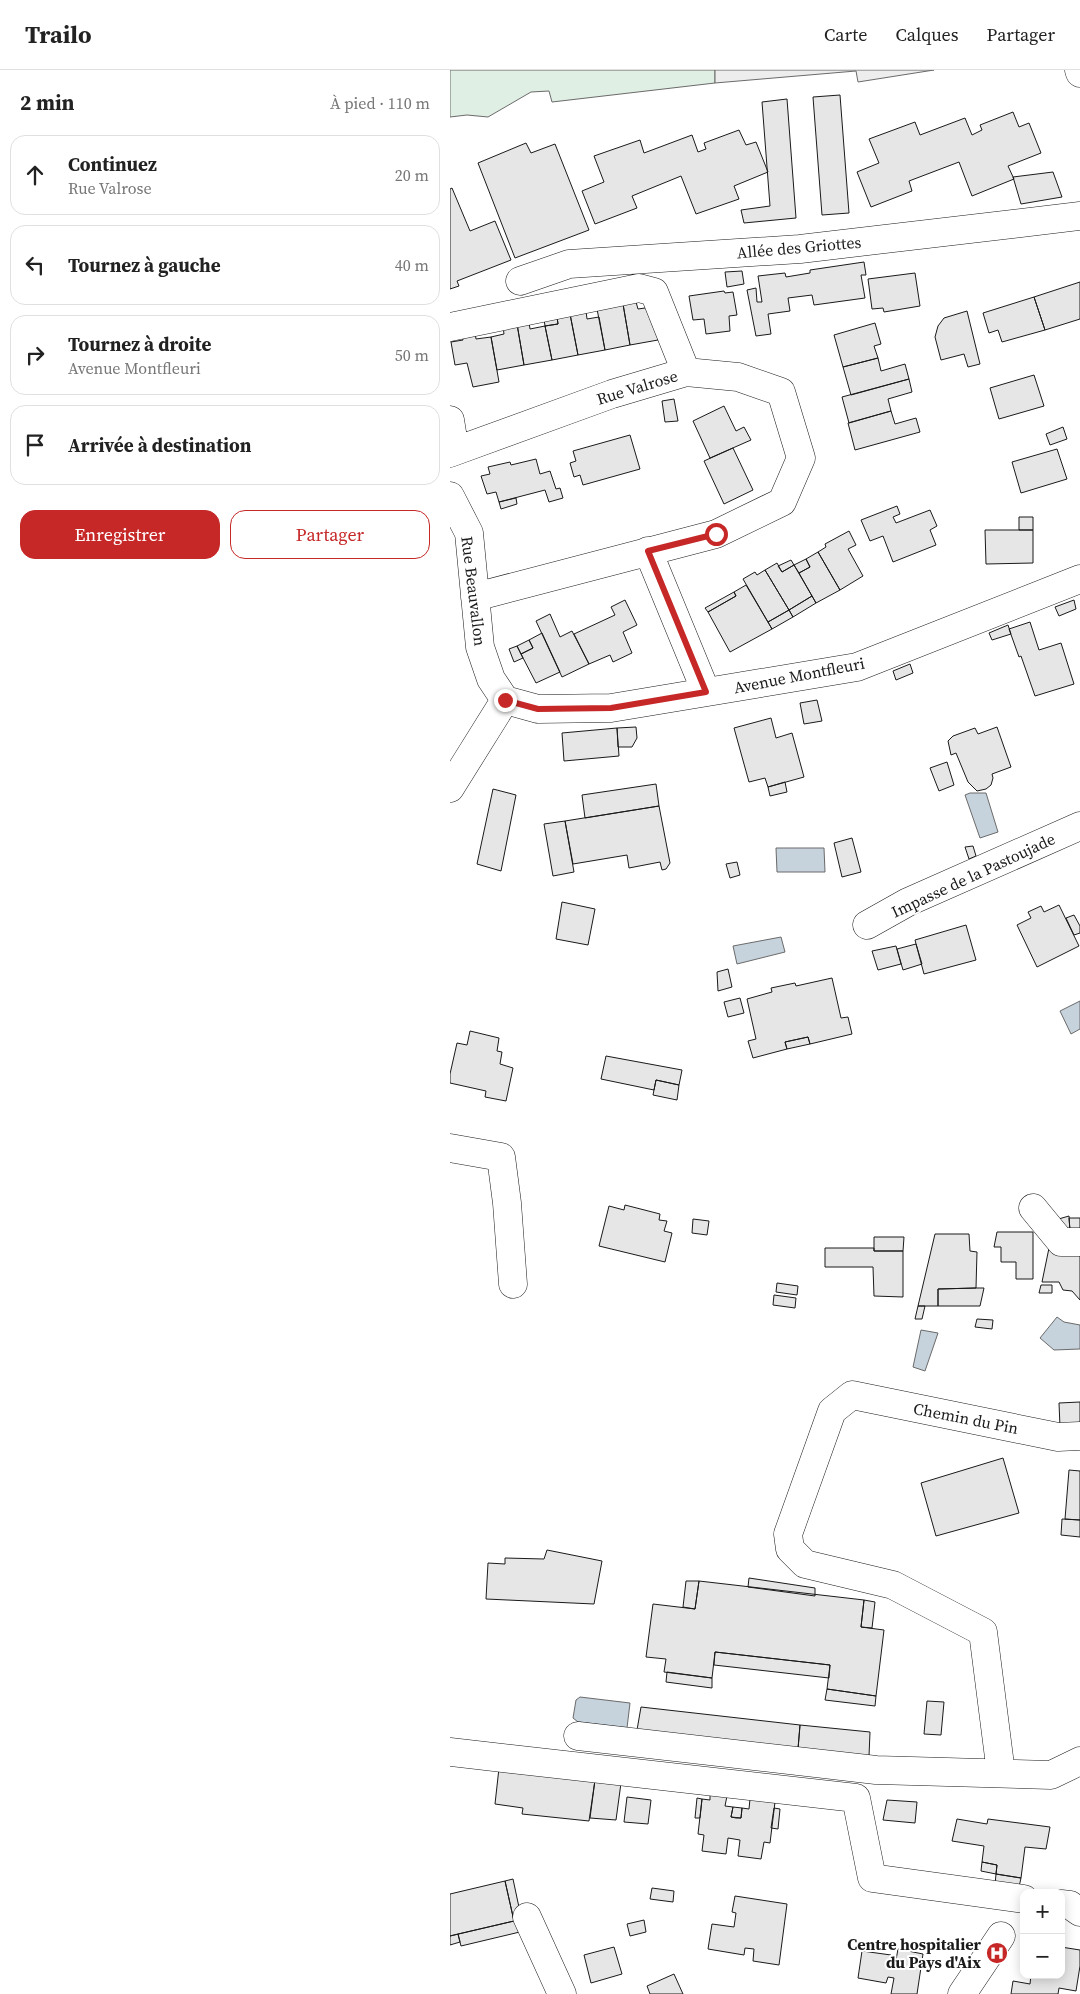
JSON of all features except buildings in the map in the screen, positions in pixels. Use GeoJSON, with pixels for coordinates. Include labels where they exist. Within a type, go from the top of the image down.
{"type":"FeatureCollection","features":[{"type":"Feature","properties":{"kind":"street","name":"Allée des Griottes"},"geometry":{"type":"LineString","coordinates":[[520,280],[569,264],[800,249],[1080,216]]}},
{"type":"Feature","properties":{"kind":"street"},"geometry":{"type":"LineString","coordinates":[[450,326],[639,288],[654,292],[686,372]]}},
{"type":"Feature","properties":{"kind":"street","name":"Rue Valrose"},"geometry":{"type":"LineString","coordinates":[[452,452],[612,394],[686,372],[738,377],[781,392],[801,458],[782,502],[716,534],[475,597]]}},
{"type":"Feature","properties":{"kind":"street"},"geometry":{"type":"LineString","coordinates":[[450,420],[452,452]]}},
{"type":"Feature","properties":{"kind":"street","name":"Rue Beauvallon"},"geometry":{"type":"LineString","coordinates":[[450,496],[469,534],[480,647],[491,679],[505,700]]}},
{"type":"Feature","properties":{"kind":"street"},"geometry":{"type":"LineString","coordinates":[[648,551],[706,692]]}},
{"type":"Feature","properties":{"kind":"street","name":"Avenue Montfleuri"},"geometry":{"type":"LineString","coordinates":[[505,700],[538,709],[611,708],[857,667],[1080,579]]}},
{"type":"Feature","properties":{"kind":"street"},"geometry":{"type":"LineString","coordinates":[[450,788],[505,700]]}},
{"type":"Feature","properties":{"kind":"street","name":"Impasse de la Pastoujade"},"geometry":{"type":"LineString","coordinates":[[867,925],[908,902],[1080,826]]}},
{"type":"Feature","properties":{"kind":"street"},"geometry":{"type":"LineString","coordinates":[[450,1148],[501,1157],[507,1203],[513,1284]]}},
{"type":"Feature","properties":{"kind":"street"},"geometry":{"type":"LineString","coordinates":[[1033,1208],[1061,1242],[1080,1242]]}},
{"type":"Feature","properties":{"kind":"street","name":"Chemin du Pin"},"geometry":{"type":"LineString","coordinates":[[1001,1773],[984,1632],[893,1585],[804,1564],[790,1549],[788,1534],[832,1411],[852,1395],[1058,1437],[1080,1436]]}},
{"type":"Feature","properties":{"kind":"street"},"geometry":{"type":"LineString","coordinates":[[578,1736],[876,1770],[1051,1775],[1080,1760]]}},
{"type":"Feature","properties":{"kind":"street"},"geometry":{"type":"LineString","coordinates":[[450,1752],[856,1798],[872,1878],[1020,1898]]}},
{"type":"Feature","properties":{"kind":"street"},"geometry":{"type":"LineString","coordinates":[[1065,1904],[1070,1905],[1080,1912]]}},
{"type":"Feature","properties":{"kind":"street"},"geometry":{"type":"LineString","coordinates":[[527,1918],[562,1994]]}},
{"type":"Feature","properties":{"kind":"street"},"geometry":{"type":"LineString","coordinates":[[962,1994],[1001,1936]]}},
{"type":"Feature","properties":{"kind":"green space"},"geometry":{"type":"Polygon","coordinates":[[[450,70],[715,70],[715,83],[552,102],[549,91],[531,92],[488,117],[467,115],[450,117],[450,70]]]}},
{"type":"Feature","properties":{"kind":"shaded area"},"geometry":{"type":"Polygon","coordinates":[[[715,70],[934,70],[858,82],[856,71],[715,83],[715,70]]]}},
{"type":"Feature","properties":{"kind":"shaded area"},"geometry":{"type":"Polygon","coordinates":[[[970,793],[986,793],[998,832],[980,838],[965,795],[970,793]]]}},
{"type":"Feature","properties":{"kind":"shaded area"},"geometry":{"type":"Polygon","coordinates":[[[776,848],[824,848],[825,872],[777,872],[776,848]]]}},
{"type":"Feature","properties":{"kind":"shaded area"},"geometry":{"type":"Polygon","coordinates":[[[781,937],[785,952],[737,964],[733,946],[781,937]]]}},
{"type":"Feature","properties":{"kind":"shaded area"},"geometry":{"type":"Polygon","coordinates":[[[1080,1001],[1080,1029],[1071,1034],[1060,1011],[1080,1001]]]}},
{"type":"Feature","properties":{"kind":"shaded area"},"geometry":{"type":"Polygon","coordinates":[[[1057,1317],[1064,1322],[1080,1325],[1080,1349],[1054,1350],[1040,1338],[1057,1317]]]}},
{"type":"Feature","properties":{"kind":"shaded area"},"geometry":{"type":"Polygon","coordinates":[[[921,1330],[938,1333],[925,1371],[913,1367],[921,1330]]]}},
{"type":"Feature","properties":{"kind":"shaded area"},"geometry":{"type":"Polygon","coordinates":[[[580,1697],[630,1703],[627,1728],[578,1722],[573,1718],[576,1700],[580,1697]]]}},
{"type":"Feature","properties":{"kind":"place","name":"Centre hospitalier du Pays d'Aix"},"geometry":{"type":"Point","coordinates":[997,1953]}},
{"type":"Feature","properties":{"kind":"route"},"geometry":{"type":"LineString","coordinates":[[505,700],[538,709],[611,708],[706,692],[648,551],[716,534]]}}]}
